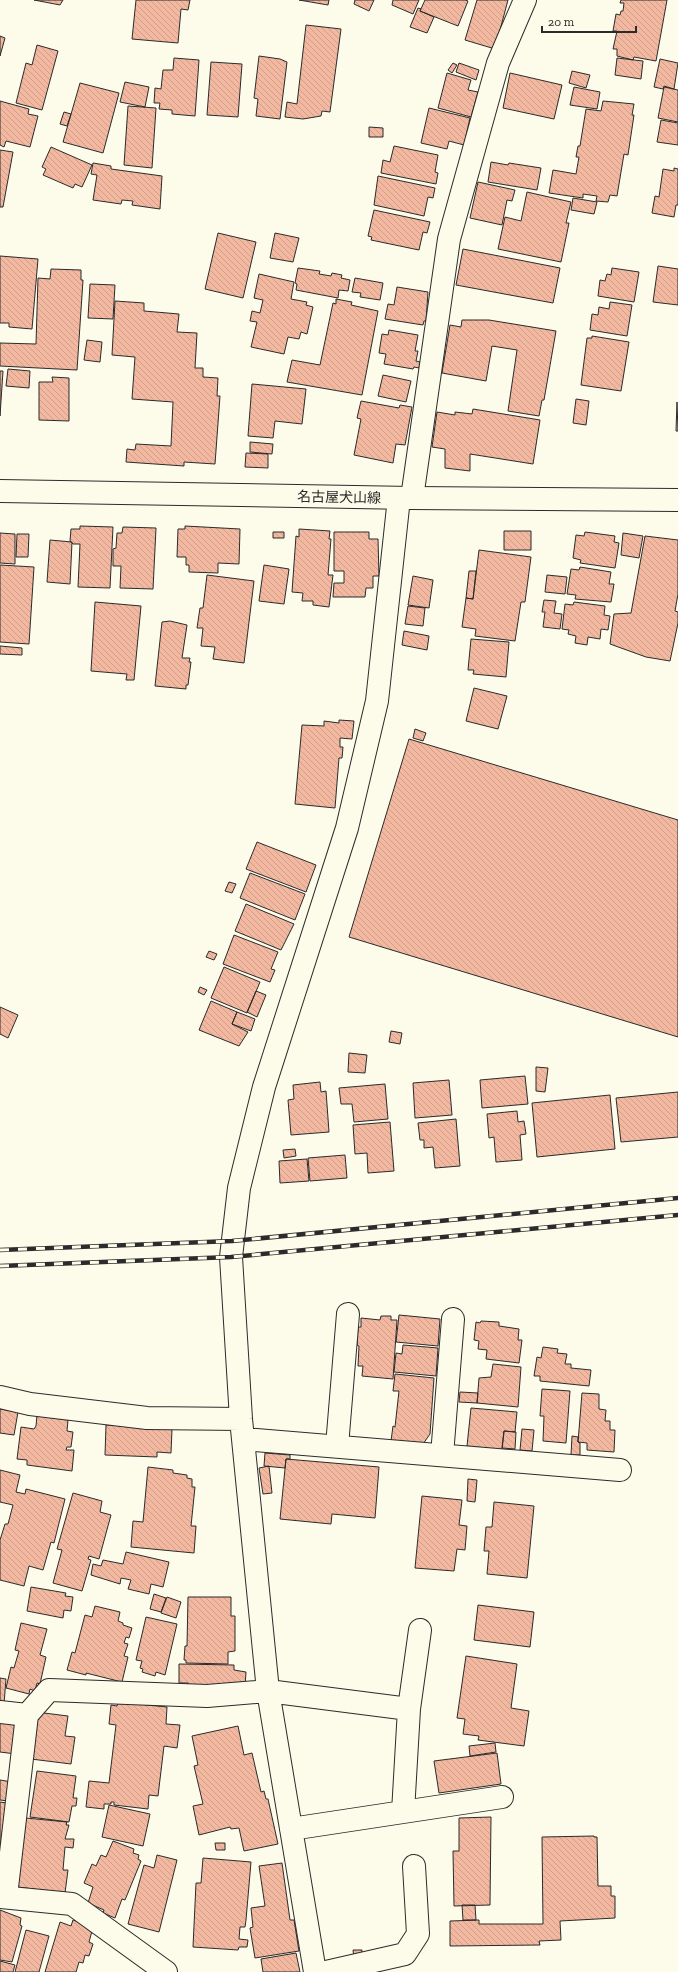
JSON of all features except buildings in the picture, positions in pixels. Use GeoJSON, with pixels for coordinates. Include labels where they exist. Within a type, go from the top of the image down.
{"type":"FeatureCollection","features":[{"type":"Feature","properties":{"kind":"street"},"geometry":{"type":"LineString","coordinates":[[315,1972],[268,1691],[242,1429],[231,1257],[239,1188],[264,1087],[347,828],[377,701],[405,498],[450,238],[498,63],[525,0]]}},
{"type":"Feature","properties":{"kind":"street","name":"名古屋犬山線"},"geometry":{"type":"LineString","coordinates":[[0,491],[405,498],[678,500]]}},
{"type":"Feature","properties":{"kind":"street"},"geometry":{"type":"LineString","coordinates":[[337,1446],[348,1314]]}},
{"type":"Feature","properties":{"kind":"street"},"geometry":{"type":"LineString","coordinates":[[442,1455],[453,1319]]}},
{"type":"Feature","properties":{"kind":"street"},"geometry":{"type":"LineString","coordinates":[[0,1397],[30,1404],[242,1429],[337,1446],[620,1470]]}},
{"type":"Feature","properties":{"kind":"street"},"geometry":{"type":"LineString","coordinates":[[403,1812],[409,1709],[420,1630]]}},
{"type":"Feature","properties":{"kind":"street"},"geometry":{"type":"LineString","coordinates":[[166,1972],[72,1904],[3,1897],[27,1715],[49,1690],[208,1696],[268,1691],[409,1709]]}},
{"type":"Feature","properties":{"kind":"street"},"geometry":{"type":"LineString","coordinates":[[0,1712],[27,1715]]}},
{"type":"Feature","properties":{"kind":"street"},"geometry":{"type":"LineString","coordinates":[[291,1828],[502,1797]]}},
{"type":"Feature","properties":{"kind":"street"},"geometry":{"type":"LineString","coordinates":[[326,1972],[405,1954],[418,1934],[414,1866]]}},
{"type":"Feature","properties":{"kind":"railway"},"geometry":{"type":"LineString","coordinates":[[0,1250],[232,1241],[678,1198]]}},
{"type":"Feature","properties":{"kind":"railway"},"geometry":{"type":"LineString","coordinates":[[0,1266],[231,1257],[678,1215]]}}]}
